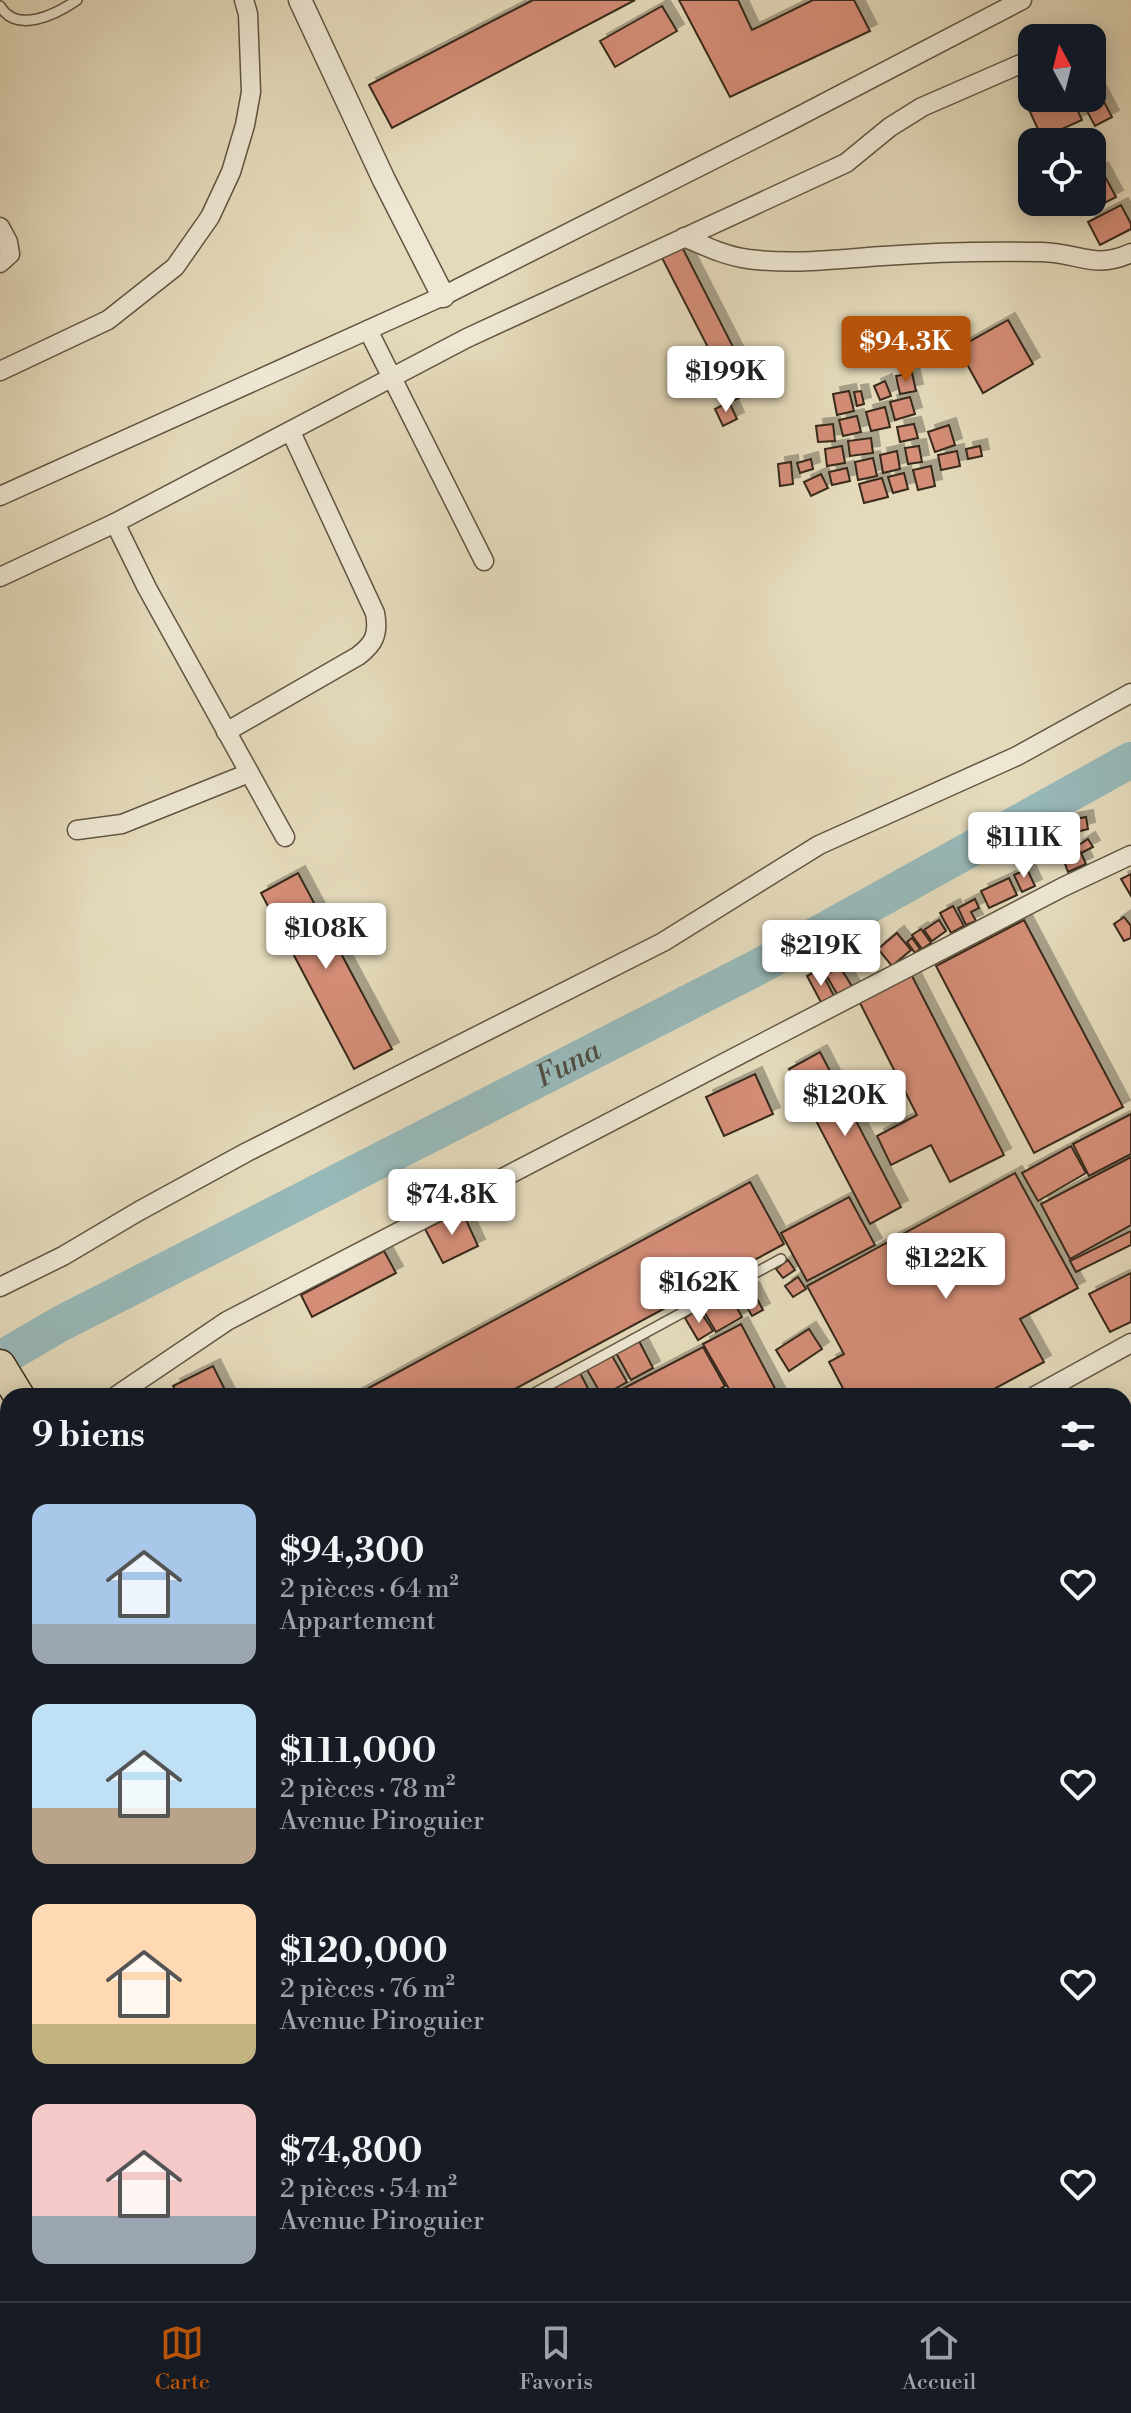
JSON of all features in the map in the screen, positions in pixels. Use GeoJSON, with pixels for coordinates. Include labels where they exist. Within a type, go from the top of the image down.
{"type":"FeatureCollection","features":[{"type":"Feature","properties":{"kind":"main road"},"geometry":{"type":"LineString","coordinates":[[0,1365],[14,1388]]}},
{"type":"Feature","properties":{"kind":"street"},"geometry":{"type":"LineString","coordinates":[[0,371],[108,320],[175,267],[210,217],[231,172],[251,92],[248,14],[244,0]]}},
{"type":"Feature","properties":{"kind":"street"},"geometry":{"type":"LineString","coordinates":[[0,496],[443,296],[1022,0]]}},
{"type":"Feature","properties":{"kind":"street"},"geometry":{"type":"LineString","coordinates":[[305,2],[384,180],[443,296]]}},
{"type":"Feature","properties":{"kind":"street"},"geometry":{"type":"LineString","coordinates":[[0,577],[115,523],[467,338],[846,163],[890,127],[922,107],[1018,65]]}},
{"type":"Feature","properties":{"kind":"street"},"geometry":{"type":"LineString","coordinates":[[0,227],[10,254],[0,263]]}},
{"type":"Feature","properties":{"kind":"street"},"geometry":{"type":"LineString","coordinates":[[684,237],[722,254],[797,263],[886,256],[1042,252],[1070,254],[1099,263],[1131,253]]}},
{"type":"Feature","properties":{"kind":"street"},"geometry":{"type":"LineString","coordinates":[[368,330],[484,561]]}},
{"type":"Feature","properties":{"kind":"street"},"geometry":{"type":"LineString","coordinates":[[226,732],[358,656],[375,639],[375,613],[291,432]]}},
{"type":"Feature","properties":{"kind":"street"},"geometry":{"type":"LineString","coordinates":[[115,523],[147,588],[285,837]]}},
{"type":"Feature","properties":{"kind":"street"},"geometry":{"type":"LineString","coordinates":[[0,1287],[63,1256],[247,1152],[663,942],[819,845],[1017,756],[1131,693]]}},
{"type":"Feature","properties":{"kind":"street"},"geometry":{"type":"LineString","coordinates":[[77,830],[122,824],[249,773]]}},
{"type":"Feature","properties":{"kind":"street"},"geometry":{"type":"LineString","coordinates":[[128,1388],[227,1321],[1063,887],[1131,855]]}},
{"type":"Feature","properties":{"kind":"street"},"geometry":{"type":"LineString","coordinates":[[1049,1388],[1131,1343]]}},
{"type":"Feature","properties":{"kind":"lane"},"geometry":{"type":"LineString","coordinates":[[0,6],[5,15],[15,21],[31,21],[77,0]]}},
{"type":"Feature","properties":{"kind":"lane"},"geometry":{"type":"LineString","coordinates":[[544,1388],[781,1259]]}},
{"type":"Feature","properties":{"kind":"building"},"geometry":{"type":"Polygon","coordinates":[[[533,0],[635,0],[392,128],[369,85],[533,0]]]}},
{"type":"Feature","properties":{"kind":"building"},"geometry":{"type":"Polygon","coordinates":[[[679,0],[738,0],[752,30],[813,0],[854,0],[870,31],[730,97],[679,0]]]}},
{"type":"Feature","properties":{"kind":"building"},"geometry":{"type":"Polygon","coordinates":[[[662,6],[677,31],[615,67],[600,41],[662,6]]]}},
{"type":"Feature","properties":{"kind":"building"},"geometry":{"type":"Polygon","coordinates":[[[1106,106],[1112,117],[1095,126],[1088,112],[1106,112],[1106,106]]]}},
{"type":"Feature","properties":{"kind":"building"},"geometry":{"type":"Polygon","coordinates":[[[1030,112],[1078,112],[1082,120],[1064,128],[1037,128],[1030,112]]]}},
{"type":"Feature","properties":{"kind":"building"},"geometry":{"type":"Polygon","coordinates":[[[1106,178],[1116,197],[1106,202],[1106,178]]]}},
{"type":"Feature","properties":{"kind":"building"},"geometry":{"type":"Polygon","coordinates":[[[1121,205],[1131,229],[1100,245],[1088,222],[1106,216],[1106,213],[1121,205]]]}},
{"type":"Feature","properties":{"kind":"building"},"geometry":{"type":"Polygon","coordinates":[[[681,245],[755,390],[735,400],[661,256],[681,245]]]}},
{"type":"Feature","properties":{"kind":"building"},"geometry":{"type":"Polygon","coordinates":[[[1008,320],[1033,364],[983,393],[958,348],[1008,320]]]}},
{"type":"Feature","properties":{"kind":"building"},"geometry":{"type":"Polygon","coordinates":[[[912,373],[916,391],[900,394],[896,376],[912,373]]]}},
{"type":"Feature","properties":{"kind":"building"},"geometry":{"type":"Polygon","coordinates":[[[885,381],[891,396],[880,400],[874,386],[885,381]]]}},
{"type":"Feature","properties":{"kind":"building"},"geometry":{"type":"Polygon","coordinates":[[[849,391],[854,411],[837,415],[833,394],[849,391]]]}},
{"type":"Feature","properties":{"kind":"building"},"geometry":{"type":"Polygon","coordinates":[[[861,391],[864,404],[857,406],[854,392],[861,391]]]}},
{"type":"Feature","properties":{"kind":"building"},"geometry":{"type":"Polygon","coordinates":[[[910,397],[915,414],[895,420],[890,402],[910,397]]]}},
{"type":"Feature","properties":{"kind":"building"},"geometry":{"type":"Polygon","coordinates":[[[729,402],[737,419],[723,426],[715,409],[729,402]]]}},
{"type":"Feature","properties":{"kind":"building"},"geometry":{"type":"Polygon","coordinates":[[[885,407],[890,427],[871,431],[866,412],[885,407]]]}},
{"type":"Feature","properties":{"kind":"building"},"geometry":{"type":"Polygon","coordinates":[[[857,416],[861,432],[843,436],[839,420],[857,416]]]}},
{"type":"Feature","properties":{"kind":"building"},"geometry":{"type":"Polygon","coordinates":[[[833,424],[835,441],[818,442],[816,426],[833,424]]]}},
{"type":"Feature","properties":{"kind":"building"},"geometry":{"type":"Polygon","coordinates":[[[914,424],[918,438],[900,442],[897,427],[914,424]]]}},
{"type":"Feature","properties":{"kind":"building"},"geometry":{"type":"Polygon","coordinates":[[[949,425],[955,445],[935,452],[928,432],[949,425]]]}},
{"type":"Feature","properties":{"kind":"building"},"geometry":{"type":"Polygon","coordinates":[[[871,438],[873,453],[850,456],[848,441],[871,438]]]}},
{"type":"Feature","properties":{"kind":"building"},"geometry":{"type":"Polygon","coordinates":[[[842,446],[845,463],[827,466],[825,449],[842,446]]]}},
{"type":"Feature","properties":{"kind":"building"},"geometry":{"type":"Polygon","coordinates":[[[919,446],[922,462],[908,464],[905,448],[919,446]]]}},
{"type":"Feature","properties":{"kind":"building"},"geometry":{"type":"Polygon","coordinates":[[[980,446],[982,456],[968,459],[966,449],[980,446]]]}},
{"type":"Feature","properties":{"kind":"building"},"geometry":{"type":"Polygon","coordinates":[[[897,451],[900,469],[883,473],[880,455],[897,451]]]}},
{"type":"Feature","properties":{"kind":"building"},"geometry":{"type":"Polygon","coordinates":[[[957,451],[960,466],[941,470],[938,455],[957,451]]]}},
{"type":"Feature","properties":{"kind":"building"},"geometry":{"type":"Polygon","coordinates":[[[873,458],[877,476],[858,480],[855,462],[873,458]]]}},
{"type":"Feature","properties":{"kind":"building"},"geometry":{"type":"Polygon","coordinates":[[[811,459],[813,469],[800,473],[797,463],[811,459]]]}},
{"type":"Feature","properties":{"kind":"building"},"geometry":{"type":"Polygon","coordinates":[[[791,462],[793,484],[780,486],[778,464],[791,462]]]}},
{"type":"Feature","properties":{"kind":"building"},"geometry":{"type":"Polygon","coordinates":[[[931,466],[935,486],[918,490],[913,470],[931,466]]]}},
{"type":"Feature","properties":{"kind":"building"},"geometry":{"type":"Polygon","coordinates":[[[847,468],[850,481],[832,485],[829,472],[847,468]]]}},
{"type":"Feature","properties":{"kind":"building"},"geometry":{"type":"Polygon","coordinates":[[[904,473],[908,489],[893,493],[888,477],[904,473]]]}},
{"type":"Feature","properties":{"kind":"building"},"geometry":{"type":"Polygon","coordinates":[[[821,474],[828,488],[811,496],[804,482],[821,474]]]}},
{"type":"Feature","properties":{"kind":"building"},"geometry":{"type":"Polygon","coordinates":[[[882,478],[888,497],[864,503],[859,484],[882,478]]]}},
{"type":"Feature","properties":{"kind":"building"},"geometry":{"type":"Polygon","coordinates":[[[1086,817],[1088,829],[1069,834],[1065,821],[1086,817]]]}},
{"type":"Feature","properties":{"kind":"building"},"geometry":{"type":"Polygon","coordinates":[[[1054,838],[1057,844],[1041,852],[1036,847],[1054,838]]]}},
{"type":"Feature","properties":{"kind":"building"},"geometry":{"type":"Polygon","coordinates":[[[1088,839],[1093,847],[1081,853],[1076,847],[1088,839]]]}},
{"type":"Feature","properties":{"kind":"building"},"geometry":{"type":"Polygon","coordinates":[[[1081,853],[1086,864],[1068,872],[1064,861],[1081,853]]]}},
{"type":"Feature","properties":{"kind":"building"},"geometry":{"type":"Polygon","coordinates":[[[1027,869],[1035,886],[1022,892],[1014,875],[1027,869]]]}},
{"type":"Feature","properties":{"kind":"building"},"geometry":{"type":"Polygon","coordinates":[[[298,873],[392,1049],[354,1069],[261,893],[298,873]]]}},
{"type":"Feature","properties":{"kind":"building"},"geometry":{"type":"Polygon","coordinates":[[[1131,874],[1131,896],[1121,879],[1131,874]]]}},
{"type":"Feature","properties":{"kind":"building"},"geometry":{"type":"Polygon","coordinates":[[[1009,878],[1017,895],[989,908],[981,891],[1009,878]]]}},
{"type":"Feature","properties":{"kind":"building"},"geometry":{"type":"Polygon","coordinates":[[[975,899],[979,908],[971,912],[976,921],[966,925],[958,908],[975,899]]]}},
{"type":"Feature","properties":{"kind":"building"},"geometry":{"type":"Polygon","coordinates":[[[953,906],[964,926],[951,933],[940,913],[953,906]]]}},
{"type":"Feature","properties":{"kind":"building"},"geometry":{"type":"Polygon","coordinates":[[[1124,917],[1131,926],[1131,938],[1124,941],[1114,924],[1124,917]]]}},
{"type":"Feature","properties":{"kind":"building"},"geometry":{"type":"Polygon","coordinates":[[[939,920],[946,931],[932,941],[924,930],[939,920]]]}},
{"type":"Feature","properties":{"kind":"building"},"geometry":{"type":"Polygon","coordinates":[[[1024,920],[1123,1107],[1034,1153],[936,966],[1024,920]]]}},
{"type":"Feature","properties":{"kind":"building"},"geometry":{"type":"Polygon","coordinates":[[[921,929],[931,943],[922,949],[912,935],[921,929]]]}},
{"type":"Feature","properties":{"kind":"building"},"geometry":{"type":"Polygon","coordinates":[[[897,933],[911,950],[892,966],[878,949],[897,933]]]}},
{"type":"Feature","properties":{"kind":"building"},"geometry":{"type":"Polygon","coordinates":[[[912,938],[920,949],[915,953],[907,942],[912,938]]]}},
{"type":"Feature","properties":{"kind":"building"},"geometry":{"type":"Polygon","coordinates":[[[840,967],[853,988],[839,997],[826,975],[840,967]]]}},
{"type":"Feature","properties":{"kind":"building"},"geometry":{"type":"Polygon","coordinates":[[[820,969],[836,1000],[823,1006],[807,976],[820,969]]]}},
{"type":"Feature","properties":{"kind":"building"},"geometry":{"type":"Polygon","coordinates":[[[911,974],[1004,1155],[950,1182],[931,1145],[891,1165],[877,1136],[917,1115],[859,1001],[911,974]]]}},
{"type":"Feature","properties":{"kind":"building"},"geometry":{"type":"Polygon","coordinates":[[[820,1052],[901,1207],[870,1224],[789,1069],[820,1052]]]}},
{"type":"Feature","properties":{"kind":"building"},"geometry":{"type":"Polygon","coordinates":[[[755,1074],[773,1114],[724,1136],[706,1097],[755,1074]]]}},
{"type":"Feature","properties":{"kind":"building"},"geometry":{"type":"Polygon","coordinates":[[[1131,1114],[1131,1154],[1089,1176],[1073,1144],[1131,1114]]]}},
{"type":"Feature","properties":{"kind":"building"},"geometry":{"type":"Polygon","coordinates":[[[1071,1146],[1086,1173],[1038,1201],[1022,1173],[1071,1146]]]}},
{"type":"Feature","properties":{"kind":"building"},"geometry":{"type":"Polygon","coordinates":[[[1131,1157],[1131,1225],[1070,1259],[1041,1204],[1131,1157]]]}},
{"type":"Feature","properties":{"kind":"building"},"geometry":{"type":"Polygon","coordinates":[[[1015,1173],[1078,1288],[1020,1319],[1044,1362],[996,1388],[843,1388],[829,1362],[844,1354],[807,1286],[1015,1173]]]}},
{"type":"Feature","properties":{"kind":"building"},"geometry":{"type":"Polygon","coordinates":[[[750,1182],[784,1244],[517,1388],[369,1388],[750,1182]]]}},
{"type":"Feature","properties":{"kind":"building"},"geometry":{"type":"Polygon","coordinates":[[[849,1197],[875,1245],[807,1281],[781,1233],[849,1197]]]}},
{"type":"Feature","properties":{"kind":"building"},"geometry":{"type":"Polygon","coordinates":[[[462,1211],[478,1246],[443,1263],[425,1229],[462,1211]]]}},
{"type":"Feature","properties":{"kind":"building"},"geometry":{"type":"Polygon","coordinates":[[[1131,1231],[1131,1245],[1076,1272],[1070,1261],[1131,1231]]]}},
{"type":"Feature","properties":{"kind":"building"},"geometry":{"type":"Polygon","coordinates":[[[384,1251],[396,1273],[312,1317],[301,1295],[384,1251]]]}},
{"type":"Feature","properties":{"kind":"building"},"geometry":{"type":"Polygon","coordinates":[[[788,1260],[795,1270],[783,1278],[776,1269],[788,1260]]]}},
{"type":"Feature","properties":{"kind":"building"},"geometry":{"type":"Polygon","coordinates":[[[1131,1273],[1131,1322],[1110,1332],[1089,1294],[1131,1273]]]}},
{"type":"Feature","properties":{"kind":"building"},"geometry":{"type":"Polygon","coordinates":[[[798,1277],[806,1289],[793,1297],[785,1286],[798,1277]]]}},
{"type":"Feature","properties":{"kind":"building"},"geometry":{"type":"Polygon","coordinates":[[[752,1289],[763,1310],[752,1316],[740,1295],[752,1289]]]}},
{"type":"Feature","properties":{"kind":"building"},"geometry":{"type":"Polygon","coordinates":[[[729,1293],[742,1317],[716,1332],[702,1308],[729,1293]]]}},
{"type":"Feature","properties":{"kind":"building"},"geometry":{"type":"Polygon","coordinates":[[[699,1309],[713,1331],[698,1340],[685,1318],[699,1309]]]}},
{"type":"Feature","properties":{"kind":"building"},"geometry":{"type":"Polygon","coordinates":[[[741,1324],[775,1388],[728,1388],[703,1344],[741,1324]]]}},
{"type":"Feature","properties":{"kind":"building"},"geometry":{"type":"Polygon","coordinates":[[[809,1329],[822,1349],[789,1371],[776,1350],[809,1329]]]}},
{"type":"Feature","properties":{"kind":"building"},"geometry":{"type":"Polygon","coordinates":[[[639,1341],[653,1368],[631,1380],[616,1353],[639,1341]]]}},
{"type":"Feature","properties":{"kind":"building"},"geometry":{"type":"Polygon","coordinates":[[[703,1347],[725,1386],[721,1388],[624,1388],[703,1347]]]}},
{"type":"Feature","properties":{"kind":"building"},"geometry":{"type":"Polygon","coordinates":[[[611,1354],[627,1382],[616,1388],[597,1388],[586,1368],[611,1354]]]}},
{"type":"Feature","properties":{"kind":"building"},"geometry":{"type":"Polygon","coordinates":[[[213,1366],[224,1388],[174,1388],[213,1366]]]}},
{"type":"Feature","properties":{"kind":"building"},"geometry":{"type":"Polygon","coordinates":[[[580,1373],[588,1388],[556,1388],[580,1373]]]}},
{"type":"Feature","properties":{"kind":"waterway","name":"Funa"},"geometry":{"type":"LineString","coordinates":[[0,1359],[60,1324],[760,966],[1131,760]]}}]}
